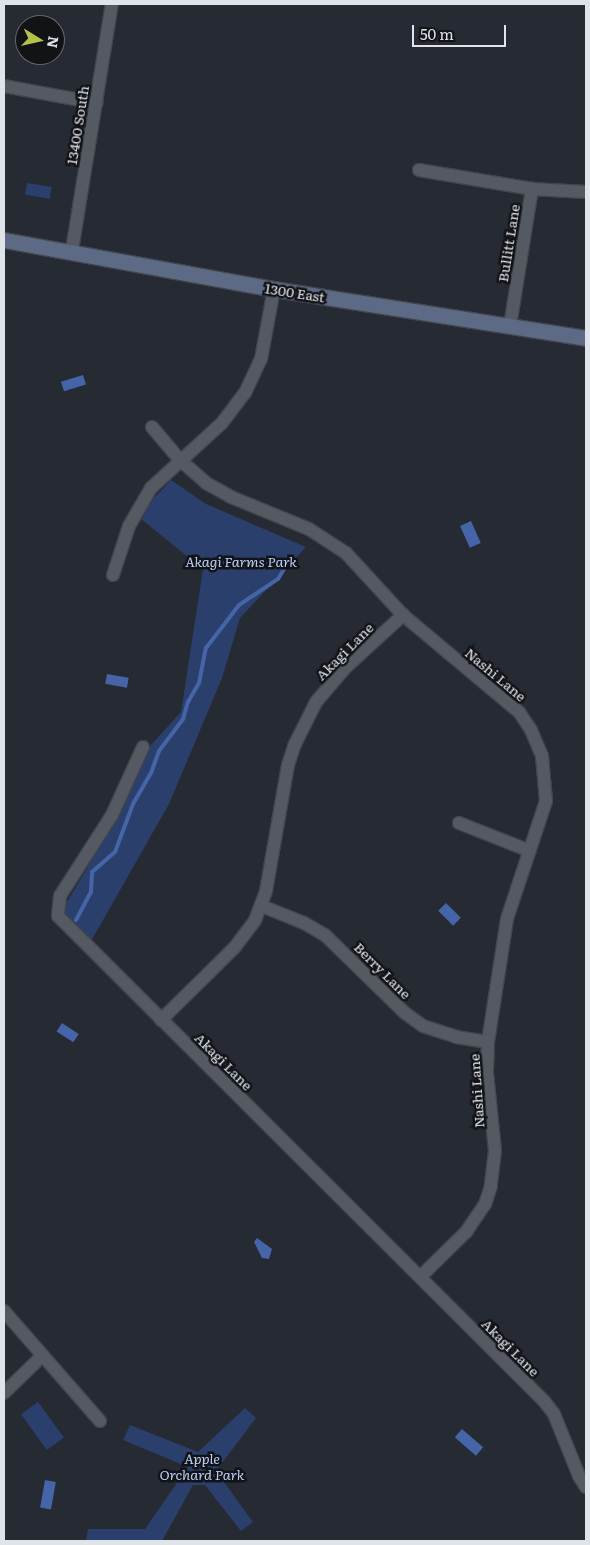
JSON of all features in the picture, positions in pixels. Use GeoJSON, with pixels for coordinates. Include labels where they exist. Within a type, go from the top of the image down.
{"type":"FeatureCollection","features":[{"type":"Feature","properties":{"kind":"main road","name":"1300 East"},"geometry":{"type":"LineString","coordinates":[[4,240],[72,250],[274,289],[586,338]]}},
{"type":"Feature","properties":{"kind":"street","name":"13400 South"},"geometry":{"type":"LineString","coordinates":[[72,250],[112,4]]}},
{"type":"Feature","properties":{"kind":"street"},"geometry":{"type":"LineString","coordinates":[[4,86],[96,103]]}},
{"type":"Feature","properties":{"kind":"street","name":"Bullitt Lane"},"geometry":{"type":"LineString","coordinates":[[419,170],[532,189],[510,326]]}},
{"type":"Feature","properties":{"kind":"street"},"geometry":{"type":"LineString","coordinates":[[532,189],[586,192]]}},
{"type":"Feature","properties":{"kind":"street"},"geometry":{"type":"LineString","coordinates":[[113,575],[138,506],[180,460],[222,423],[245,393],[261,358],[274,289]]}},
{"type":"Feature","properties":{"kind":"street","name":"Nashi Lane"},"geometry":{"type":"LineString","coordinates":[[152,427],[180,460],[218,491],[309,529],[339,548],[364,570],[403,615],[511,704],[531,730],[542,756],[547,785],[543,817],[507,918],[488,1042],[487,1073],[495,1151],[491,1186],[481,1211],[466,1232],[420,1277]]}},
{"type":"Feature","properties":{"kind":"street","name":"Akagi Lane"},"geometry":{"type":"LineString","coordinates":[[403,615],[329,684],[304,722],[288,766],[262,906],[235,947],[161,1020],[550,1407],[586,1487]]}},
{"type":"Feature","properties":{"kind":"street"},"geometry":{"type":"LineString","coordinates":[[143,747],[112,815],[60,896],[56,911],[62,922],[161,1020]]}},
{"type":"Feature","properties":{"kind":"street"},"geometry":{"type":"LineString","coordinates":[[459,823],[530,851]]}},
{"type":"Feature","properties":{"kind":"street","name":"Berry Lane"},"geometry":{"type":"LineString","coordinates":[[262,906],[325,935],[405,1013],[423,1026],[456,1037],[488,1042]]}},
{"type":"Feature","properties":{"kind":"street"},"geometry":{"type":"LineString","coordinates":[[4,1311],[100,1421]]}},
{"type":"Feature","properties":{"kind":"street"},"geometry":{"type":"LineString","coordinates":[[4,1392],[42,1356]]}},
{"type":"Feature","properties":{"kind":"green space"},"geometry":{"type":"Polygon","coordinates":[[[27,183],[52,187],[50,199],[25,195],[27,183]]]}},
{"type":"Feature","properties":{"kind":"green space","name":"Akagi Farms Park"},"geometry":{"type":"Polygon","coordinates":[[[171,480],[206,504],[306,547],[240,618],[222,678],[169,804],[90,943],[63,915],[64,907],[99,848],[150,746],[181,712],[203,569],[141,519],[154,498],[171,480]]]}},
{"type":"Feature","properties":{"kind":"green space"},"geometry":{"type":"Polygon","coordinates":[[[38,1402],[64,1438],[47,1450],[21,1414],[38,1402]]]}},
{"type":"Feature","properties":{"kind":"green space","name":"Apple Orchard Park"},"geometry":{"type":"Polygon","coordinates":[[[245,1408],[256,1418],[216,1471],[253,1522],[241,1531],[205,1485],[193,1485],[162,1541],[86,1541],[88,1529],[145,1529],[188,1467],[123,1440],[130,1425],[198,1452],[245,1408]]]}},
{"type":"Feature","properties":{"kind":"shaded area"},"geometry":{"type":"Polygon","coordinates":[[[83,375],[86,385],[64,391],[61,382],[83,375]]]}},
{"type":"Feature","properties":{"kind":"shaded area"},"geometry":{"type":"Polygon","coordinates":[[[471,521],[481,543],[470,548],[460,526],[471,521]]]}},
{"type":"Feature","properties":{"kind":"shaded area"},"geometry":{"type":"Polygon","coordinates":[[[107,674],[129,678],[127,688],[105,684],[107,674]]]}},
{"type":"Feature","properties":{"kind":"shaded area"},"geometry":{"type":"Polygon","coordinates":[[[446,903],[461,918],[453,926],[438,911],[446,903]]]}},
{"type":"Feature","properties":{"kind":"shaded area"},"geometry":{"type":"Polygon","coordinates":[[[62,1023],[79,1034],[73,1042],[57,1031],[62,1023]]]}},
{"type":"Feature","properties":{"kind":"shaded area"},"geometry":{"type":"Polygon","coordinates":[[[257,1238],[272,1249],[269,1259],[262,1258],[254,1242],[257,1238]]]}},
{"type":"Feature","properties":{"kind":"shaded area"},"geometry":{"type":"Polygon","coordinates":[[[462,1429],[483,1447],[476,1456],[455,1437],[462,1429]]]}},
{"type":"Feature","properties":{"kind":"shaded area"},"geometry":{"type":"Polygon","coordinates":[[[45,1480],[56,1482],[51,1509],[40,1508],[45,1480]]]}},
{"type":"Feature","properties":{"kind":"waterway"},"geometry":{"type":"LineString","coordinates":[[76,920],[91,892],[92,872],[115,852],[133,804],[151,773],[159,751],[183,719],[188,702],[199,683],[206,648],[239,605],[278,579],[290,559]]}}]}
